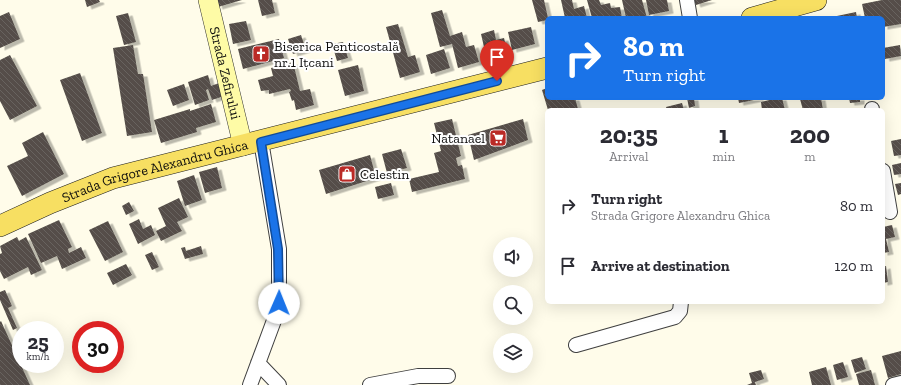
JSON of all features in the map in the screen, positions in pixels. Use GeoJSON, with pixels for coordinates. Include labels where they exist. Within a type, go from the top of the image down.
{"type":"FeatureCollection","features":[{"type":"Feature","properties":{"kind":"main road","name":"Strada Zefirului"},"geometry":{"type":"LineString","coordinates":[[208,0],[252,144]]}},
{"type":"Feature","properties":{"kind":"main road"},"geometry":{"type":"LineString","coordinates":[[759,16],[816,0]]}},
{"type":"Feature","properties":{"kind":"main road","name":"Strada Grigore Alexandru Ghica"},"geometry":{"type":"LineString","coordinates":[[0,226],[50,203],[113,178],[545,69]]}},
{"type":"Feature","properties":{"kind":"street"},"geometry":{"type":"LineString","coordinates":[[687,0],[690,16]]}},
{"type":"Feature","properties":{"kind":"street"},"geometry":{"type":"LineString","coordinates":[[250,385],[276,315],[279,292],[278,249],[252,144]]}},
{"type":"Feature","properties":{"kind":"street"},"geometry":{"type":"LineString","coordinates":[[885,181],[891,211]]}},
{"type":"Feature","properties":{"kind":"street"},"geometry":{"type":"LineString","coordinates":[[576,345],[675,317],[680,311],[681,304]]}},
{"type":"Feature","properties":{"kind":"street"},"geometry":{"type":"LineString","coordinates":[[258,363],[279,385]]}},
{"type":"Feature","properties":{"kind":"street"},"geometry":{"type":"LineString","coordinates":[[370,385],[418,376],[448,376]]}},
{"type":"Feature","properties":{"kind":"street"},"geometry":{"type":"LineString","coordinates":[[893,385],[901,383]]}},
{"type":"Feature","properties":{"kind":"building"},"geometry":{"type":"Polygon","coordinates":[[[85,0],[99,0],[100,2],[87,7],[85,0]]]}},
{"type":"Feature","properties":{"kind":"building"},"geometry":{"type":"Polygon","coordinates":[[[216,0],[242,0],[218,7],[216,0]]]}},
{"type":"Feature","properties":{"kind":"building"},"geometry":{"type":"Polygon","coordinates":[[[258,0],[272,0],[275,13],[262,16],[258,0]]]}},
{"type":"Feature","properties":{"kind":"building"},"geometry":{"type":"Polygon","coordinates":[[[532,0],[544,0],[548,16],[545,16],[545,20],[538,22],[532,0]]]}},
{"type":"Feature","properties":{"kind":"building"},"geometry":{"type":"Polygon","coordinates":[[[561,0],[572,0],[574,9],[584,6],[586,16],[565,16],[561,0]]]}},
{"type":"Feature","properties":{"kind":"building"},"geometry":{"type":"Polygon","coordinates":[[[587,0],[599,0],[601,5],[610,3],[611,8],[620,7],[622,16],[591,16],[587,0]]]}},
{"type":"Feature","properties":{"kind":"building"},"geometry":{"type":"Polygon","coordinates":[[[622,0],[642,0],[646,16],[626,16],[622,0]]]}},
{"type":"Feature","properties":{"kind":"building"},"geometry":{"type":"Polygon","coordinates":[[[646,0],[667,0],[669,11],[649,15],[646,0]]]}},
{"type":"Feature","properties":{"kind":"building"},"geometry":{"type":"Polygon","coordinates":[[[694,0],[712,0],[696,5],[694,0]]]}},
{"type":"Feature","properties":{"kind":"building"},"geometry":{"type":"Polygon","coordinates":[[[882,0],[901,0],[901,24],[885,27],[885,16],[865,16],[862,4],[882,0]]]}},
{"type":"Feature","properties":{"kind":"building"},"geometry":{"type":"Polygon","coordinates":[[[442,10],[450,36],[462,32],[466,47],[474,45],[479,62],[458,68],[452,44],[440,47],[431,13],[442,10]]]}},
{"type":"Feature","properties":{"kind":"building"},"geometry":{"type":"Polygon","coordinates":[[[9,12],[20,39],[0,48],[0,16],[9,12]]]}},
{"type":"Feature","properties":{"kind":"building"},"geometry":{"type":"Polygon","coordinates":[[[856,12],[857,16],[837,16],[856,12]]]}},
{"type":"Feature","properties":{"kind":"building"},"geometry":{"type":"Polygon","coordinates":[[[128,13],[136,42],[124,45],[116,16],[128,13]]]}},
{"type":"Feature","properties":{"kind":"building"},"geometry":{"type":"Polygon","coordinates":[[[246,21],[251,40],[233,44],[229,24],[246,21]]]}},
{"type":"Feature","properties":{"kind":"building"},"geometry":{"type":"Polygon","coordinates":[[[398,24],[408,57],[415,55],[420,72],[400,78],[386,27],[398,24]]]}},
{"type":"Feature","properties":{"kind":"building"},"geometry":{"type":"Polygon","coordinates":[[[531,27],[535,44],[512,50],[508,32],[531,27]]]}},
{"type":"Feature","properties":{"kind":"building"},"geometry":{"type":"Polygon","coordinates":[[[494,30],[496,40],[504,38],[508,55],[487,60],[481,34],[494,30]]]}},
{"type":"Feature","properties":{"kind":"building"},"geometry":{"type":"Polygon","coordinates":[[[301,35],[306,50],[293,54],[288,39],[301,35]]]}},
{"type":"Feature","properties":{"kind":"building","name":"Biserica Penticostală nr.1 Ițcani"},"geometry":{"type":"Polygon","coordinates":[[[279,39],[284,58],[243,69],[238,49],[279,39]]]}},
{"type":"Feature","properties":{"kind":"building"},"geometry":{"type":"Polygon","coordinates":[[[343,42],[348,58],[337,61],[332,44],[343,42]]]}},
{"type":"Feature","properties":{"kind":"building"},"geometry":{"type":"Polygon","coordinates":[[[133,45],[138,74],[143,74],[152,132],[127,136],[113,48],[133,45]]]}},
{"type":"Feature","properties":{"kind":"building"},"geometry":{"type":"Polygon","coordinates":[[[900,45],[901,56],[885,59],[885,48],[900,45]]]}},
{"type":"Feature","properties":{"kind":"building"},"geometry":{"type":"Polygon","coordinates":[[[444,49],[450,68],[431,74],[426,55],[444,49]]]}},
{"type":"Feature","properties":{"kind":"building"},"geometry":{"type":"Polygon","coordinates":[[[10,55],[37,106],[10,120],[0,101],[0,60],[10,55]]]}},
{"type":"Feature","properties":{"kind":"building"},"geometry":{"type":"Polygon","coordinates":[[[293,62],[300,91],[310,89],[314,105],[296,110],[294,100],[292,101],[289,92],[291,91],[290,89],[269,94],[269,90],[261,91],[258,80],[273,76],[271,68],[293,62]]]}},
{"type":"Feature","properties":{"kind":"building"},"geometry":{"type":"Polygon","coordinates":[[[358,65],[364,91],[345,96],[338,70],[358,65]]]}},
{"type":"Feature","properties":{"kind":"building"},"geometry":{"type":"Polygon","coordinates":[[[80,73],[102,133],[82,141],[60,80],[80,73]]]}},
{"type":"Feature","properties":{"kind":"building"},"geometry":{"type":"Polygon","coordinates":[[[208,75],[211,86],[219,83],[224,96],[212,100],[208,89],[206,90],[209,100],[195,105],[188,82],[208,75]]]}},
{"type":"Feature","properties":{"kind":"building"},"geometry":{"type":"Polygon","coordinates":[[[184,84],[189,100],[173,106],[167,90],[184,84]]]}},
{"type":"Feature","properties":{"kind":"building"},"geometry":{"type":"Polygon","coordinates":[[[545,89],[545,100],[542,90],[545,89]]]}},
{"type":"Feature","properties":{"kind":"building"},"geometry":{"type":"Polygon","coordinates":[[[545,100],[576,100],[578,108],[547,108],[545,100]]]}},
{"type":"Feature","properties":{"kind":"building"},"geometry":{"type":"Polygon","coordinates":[[[687,100],[694,100],[695,106],[689,108],[687,100]]]}},
{"type":"Feature","properties":{"kind":"building"},"geometry":{"type":"Polygon","coordinates":[[[738,100],[754,100],[739,103],[738,100]]]}},
{"type":"Feature","properties":{"kind":"building"},"geometry":{"type":"Polygon","coordinates":[[[770,100],[782,100],[784,108],[762,108],[761,102],[770,100]]]}},
{"type":"Feature","properties":{"kind":"building"},"geometry":{"type":"Polygon","coordinates":[[[800,100],[821,100],[823,108],[802,108],[800,100]]]}},
{"type":"Feature","properties":{"kind":"building"},"geometry":{"type":"Polygon","coordinates":[[[849,100],[860,100],[860,102],[850,103],[849,100]]]}},
{"type":"Feature","properties":{"kind":"building"},"geometry":{"type":"Polygon","coordinates":[[[682,103],[683,108],[666,108],[682,103]]]}},
{"type":"Feature","properties":{"kind":"building"},"geometry":{"type":"Polygon","coordinates":[[[211,104],[216,122],[196,128],[197,132],[161,143],[154,120],[211,104]]]}},
{"type":"Feature","properties":{"kind":"building"},"geometry":{"type":"Polygon","coordinates":[[[452,119],[461,156],[456,158],[458,166],[462,165],[465,179],[412,192],[409,179],[439,172],[434,153],[441,151],[434,123],[452,119]]]}},
{"type":"Feature","properties":{"kind":"building","name":"Natanael"},"geometry":{"type":"Polygon","coordinates":[[[523,119],[528,140],[474,160],[468,135],[523,119]]]}},
{"type":"Feature","properties":{"kind":"building"},"geometry":{"type":"Polygon","coordinates":[[[43,132],[64,174],[22,196],[7,166],[28,156],[22,143],[43,132]]]}},
{"type":"Feature","properties":{"kind":"building"},"geometry":{"type":"Polygon","coordinates":[[[901,139],[901,155],[894,156],[891,141],[901,139]]]}},
{"type":"Feature","properties":{"kind":"building"},"geometry":{"type":"Polygon","coordinates":[[[401,149],[407,168],[387,173],[382,154],[401,149]]]}},
{"type":"Feature","properties":{"kind":"building","name":"Celestin"},"geometry":{"type":"Polygon","coordinates":[[[370,155],[376,178],[326,194],[319,170],[370,155]]]}},
{"type":"Feature","properties":{"kind":"building"},"geometry":{"type":"Polygon","coordinates":[[[901,163],[901,174],[894,175],[892,165],[901,163]]]}},
{"type":"Feature","properties":{"kind":"building"},"geometry":{"type":"Polygon","coordinates":[[[217,167],[222,188],[205,193],[199,172],[217,167]]]}},
{"type":"Feature","properties":{"kind":"building"},"geometry":{"type":"Polygon","coordinates":[[[194,175],[202,200],[185,206],[177,181],[194,175]]]}},
{"type":"Feature","properties":{"kind":"building"},"geometry":{"type":"Polygon","coordinates":[[[391,183],[394,195],[378,199],[375,187],[391,183]]]}},
{"type":"Feature","properties":{"kind":"building"},"geometry":{"type":"Polygon","coordinates":[[[901,183],[901,194],[898,195],[895,184],[901,183]]]}},
{"type":"Feature","properties":{"kind":"building"},"geometry":{"type":"Polygon","coordinates":[[[179,198],[188,217],[177,222],[182,231],[161,241],[156,231],[166,226],[158,208],[179,198]]]}},
{"type":"Feature","properties":{"kind":"building"},"geometry":{"type":"Polygon","coordinates":[[[129,202],[134,211],[126,215],[122,206],[129,202]]]}},
{"type":"Feature","properties":{"kind":"building"},"geometry":{"type":"Polygon","coordinates":[[[139,219],[143,229],[151,225],[155,235],[138,244],[129,224],[139,219]]]}},
{"type":"Feature","properties":{"kind":"building"},"geometry":{"type":"Polygon","coordinates":[[[59,220],[72,247],[68,249],[69,253],[81,247],[86,258],[62,269],[57,256],[41,263],[28,234],[59,220]]]}},
{"type":"Feature","properties":{"kind":"building"},"geometry":{"type":"Polygon","coordinates":[[[108,221],[123,252],[105,261],[89,230],[108,221]]]}},
{"type":"Feature","properties":{"kind":"building"},"geometry":{"type":"Polygon","coordinates":[[[892,225],[895,237],[886,239],[889,252],[885,253],[885,227],[892,225]]]}},
{"type":"Feature","properties":{"kind":"building"},"geometry":{"type":"Polygon","coordinates":[[[17,237],[19,241],[26,237],[42,270],[31,275],[28,267],[4,279],[0,271],[0,254],[2,253],[0,246],[17,237]]]}},
{"type":"Feature","properties":{"kind":"building"},"geometry":{"type":"Polygon","coordinates":[[[201,246],[203,254],[185,259],[181,248],[185,247],[186,251],[201,246]]]}},
{"type":"Feature","properties":{"kind":"building"},"geometry":{"type":"Polygon","coordinates":[[[152,252],[159,267],[152,270],[145,255],[152,252]]]}},
{"type":"Feature","properties":{"kind":"building"},"geometry":{"type":"Polygon","coordinates":[[[126,264],[132,275],[113,285],[107,273],[126,264]]]}},
{"type":"Feature","properties":{"kind":"building"},"geometry":{"type":"Polygon","coordinates":[[[885,266],[888,282],[885,283],[885,266]]]}},
{"type":"Feature","properties":{"kind":"building"},"geometry":{"type":"Polygon","coordinates":[[[5,290],[12,306],[8,308],[14,321],[12,321],[12,328],[0,300],[0,292],[5,290]]]}},
{"type":"Feature","properties":{"kind":"building"},"geometry":{"type":"Polygon","coordinates":[[[1,321],[12,345],[12,373],[25,373],[30,385],[0,385],[1,321]]]}},
{"type":"Feature","properties":{"kind":"building"},"geometry":{"type":"Polygon","coordinates":[[[901,351],[901,374],[888,378],[882,356],[901,351]]]}},
{"type":"Feature","properties":{"kind":"building"},"geometry":{"type":"Polygon","coordinates":[[[862,357],[866,369],[855,373],[851,360],[862,357]]]}},
{"type":"Feature","properties":{"kind":"building"},"geometry":{"type":"Polygon","coordinates":[[[843,362],[848,377],[837,380],[833,365],[843,362]]]}},
{"type":"Feature","properties":{"kind":"building"},"geometry":{"type":"Polygon","coordinates":[[[826,367],[831,385],[812,385],[809,372],[826,367]]]}},
{"type":"Feature","properties":{"kind":"building"},"geometry":{"type":"Polygon","coordinates":[[[761,370],[764,379],[755,382],[756,385],[747,385],[752,383],[749,373],[761,370]]]}},
{"type":"Feature","properties":{"kind":"building"},"geometry":{"type":"Polygon","coordinates":[[[871,370],[875,385],[859,385],[856,374],[871,370]]]}},
{"type":"Feature","properties":{"kind":"place","name":"Biserica Penticostală nr.1 Ițcani"},"geometry":{"type":"Point","coordinates":[261,54]}},
{"type":"Feature","properties":{"kind":"place","name":"Natanael"},"geometry":{"type":"Point","coordinates":[498,138]}},
{"type":"Feature","properties":{"kind":"place","name":"Celestin"},"geometry":{"type":"Point","coordinates":[347,174]}},
{"type":"Feature","properties":{"kind":"route"},"geometry":{"type":"LineString","coordinates":[[279,303],[278,249],[261,142],[497,81]]}}]}
